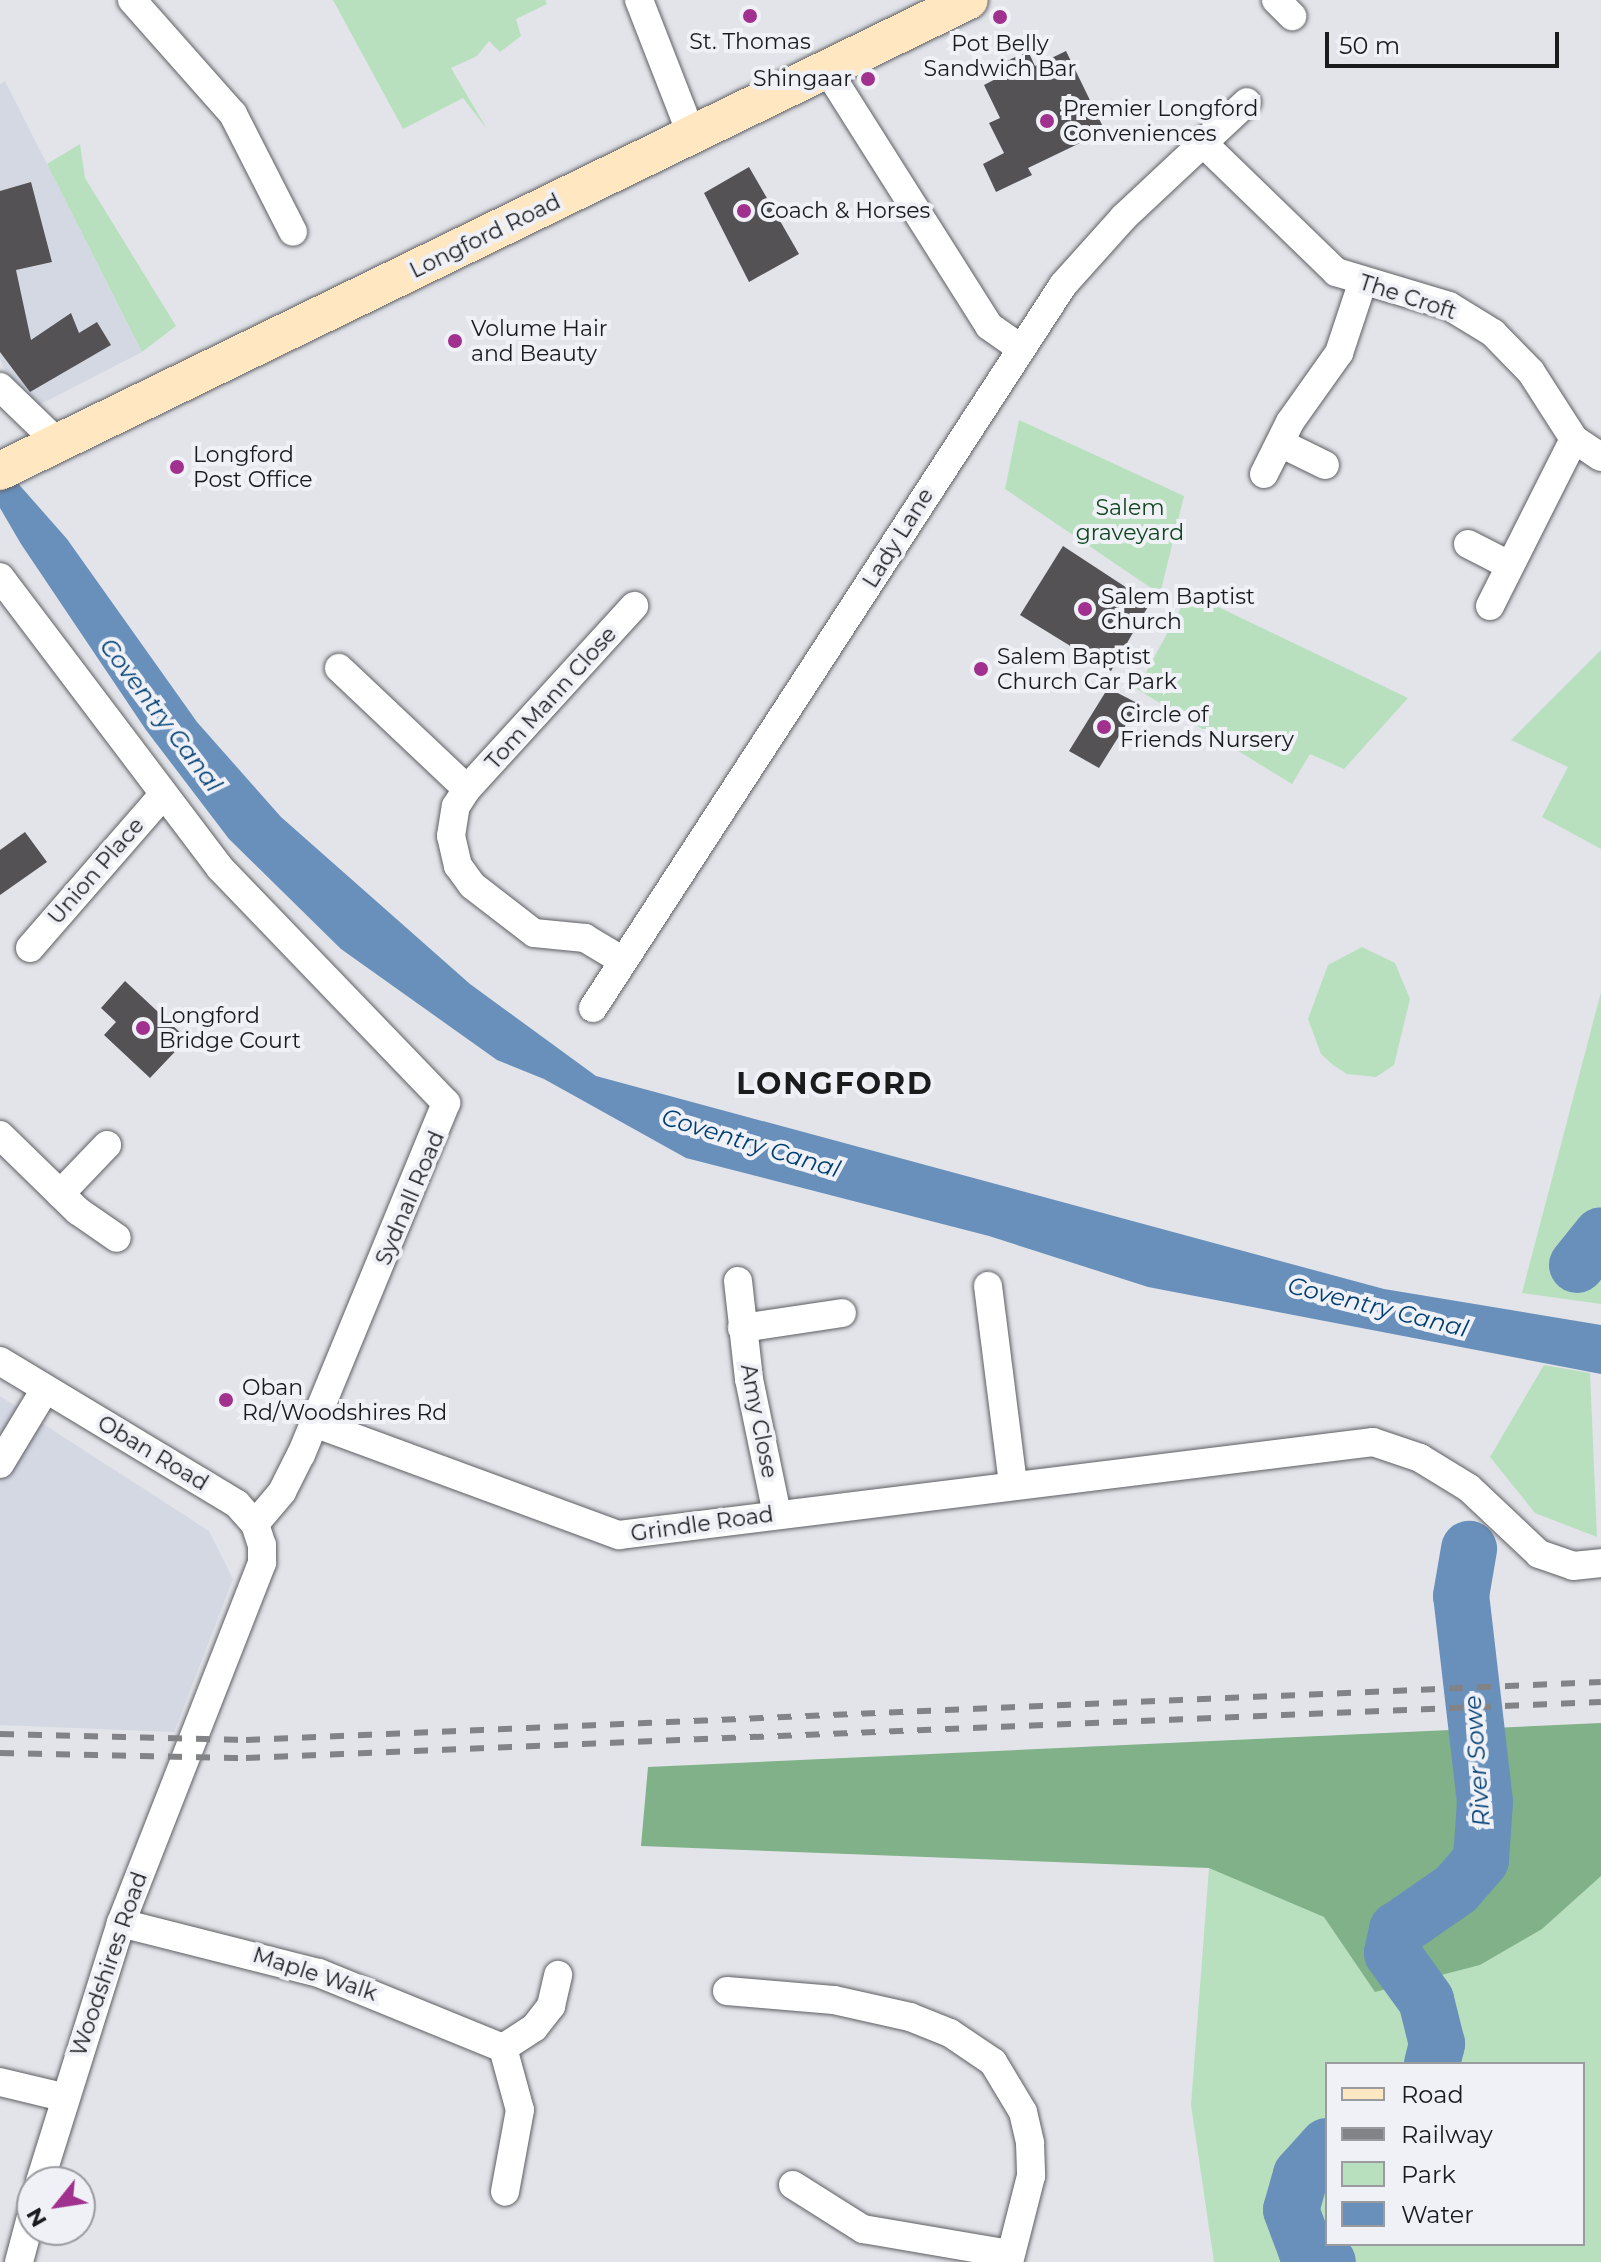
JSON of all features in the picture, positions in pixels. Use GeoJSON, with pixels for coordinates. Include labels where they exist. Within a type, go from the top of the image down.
{"type":"FeatureCollection","features":[{"type":"Feature","properties":{"kind":"main road","name":"Longford Road"},"geometry":{"type":"LineString","coordinates":[[0,471],[969,0]]}},
{"type":"Feature","properties":{"kind":"street"},"geometry":{"type":"LineString","coordinates":[[132,0],[233,114],[293,232]]}},
{"type":"Feature","properties":{"kind":"street"},"geometry":{"type":"LineString","coordinates":[[639,0],[692,136]]}},
{"type":"Feature","properties":{"kind":"street"},"geometry":{"type":"LineString","coordinates":[[826,68],[989,326],[1019,347]]}},
{"type":"Feature","properties":{"kind":"street","name":"Lady Lane"},"geometry":{"type":"LineString","coordinates":[[593,1008],[620,959],[732,797],[1019,347],[1108,233],[1247,102]]}},
{"type":"Feature","properties":{"kind":"street","name":"The Croft"},"geometry":{"type":"LineString","coordinates":[[1204,144],[1316,259],[1362,284],[1449,306],[1493,333],[1531,372],[1574,439],[1601,457]]}},
{"type":"Feature","properties":{"kind":"street"},"geometry":{"type":"LineString","coordinates":[[1264,474],[1280,443],[1339,353],[1362,284]]}},
{"type":"Feature","properties":{"kind":"street"},"geometry":{"type":"LineString","coordinates":[[0,387],[48,448]]}},
{"type":"Feature","properties":{"kind":"street"},"geometry":{"type":"LineString","coordinates":[[1490,606],[1574,439]]}},
{"type":"Feature","properties":{"kind":"street"},"geometry":{"type":"LineString","coordinates":[[1280,443],[1325,465]]}},
{"type":"Feature","properties":{"kind":"street"},"geometry":{"type":"LineString","coordinates":[[1468,544],[1509,565]]}},
{"type":"Feature","properties":{"kind":"street","name":"Sydnall Road"},"geometry":{"type":"LineString","coordinates":[[0,577],[229,879],[446,1103],[314,1423],[282,1492],[255,1524]]}},
{"type":"Feature","properties":{"kind":"street","name":"Tom Mann Close"},"geometry":{"type":"LineString","coordinates":[[620,959],[585,938],[534,933],[472,885],[458,866],[451,836],[456,806],[467,789],[634,606]]}},
{"type":"Feature","properties":{"kind":"street","name":"Tom Mann Close"},"geometry":{"type":"LineString","coordinates":[[339,668],[467,789]]}},
{"type":"Feature","properties":{"kind":"street","name":"Union Place"},"geometry":{"type":"LineString","coordinates":[[30,948],[163,795]]}},
{"type":"Feature","properties":{"kind":"street"},"geometry":{"type":"LineString","coordinates":[[0,1135],[60,1194],[117,1238]]}},
{"type":"Feature","properties":{"kind":"street"},"geometry":{"type":"LineString","coordinates":[[60,1194],[107,1145]]}},
{"type":"Feature","properties":{"kind":"street","name":"Amy Close"},"geometry":{"type":"LineString","coordinates":[[738,1281],[742,1328],[777,1514]]}},
{"type":"Feature","properties":{"kind":"street"},"geometry":{"type":"LineString","coordinates":[[988,1286],[1013,1483]]}},
{"type":"Feature","properties":{"kind":"street"},"geometry":{"type":"LineString","coordinates":[[742,1328],[842,1313]]}},
{"type":"Feature","properties":{"kind":"street","name":"Oban Road"},"geometry":{"type":"LineString","coordinates":[[0,1361],[44,1391],[139,1442],[237,1504],[255,1524]]}},
{"type":"Feature","properties":{"kind":"street"},"geometry":{"type":"LineString","coordinates":[[0,1464],[44,1391]]}},
{"type":"Feature","properties":{"kind":"street","name":"Grindle Road"},"geometry":{"type":"LineString","coordinates":[[314,1423],[605,1533],[1373,1442],[1420,1458],[1469,1488],[1539,1554],[1573,1566],[1601,1563]]}},
{"type":"Feature","properties":{"kind":"street","name":"Woodshires Road"},"geometry":{"type":"LineString","coordinates":[[44,2166],[63,2097],[121,1923],[262,1563],[255,1524]]}},
{"type":"Feature","properties":{"kind":"street","name":"Maple Walk"},"geometry":{"type":"LineString","coordinates":[[121,1923],[319,1973],[503,2048]]}},
{"type":"Feature","properties":{"kind":"street"},"geometry":{"type":"LineString","coordinates":[[505,2192],[520,2110],[503,2048],[534,2028],[551,2006],[558,1975]]}},
{"type":"Feature","properties":{"kind":"street"},"geometry":{"type":"LineString","coordinates":[[727,1991],[834,2000],[910,2017],[950,2033],[993,2062],[1023,2112],[1030,2143],[1031,2176],[1010,2258],[863,2229],[793,2185]]}},
{"type":"Feature","properties":{"kind":"street"},"geometry":{"type":"LineString","coordinates":[[0,2082],[63,2097]]}},
{"type":"Feature","properties":{"kind":"shaded area"},"geometry":{"type":"Polygon","coordinates":[[[5,81],[142,352],[37,406],[17,398],[0,359],[0,84],[5,81]]]}},
{"type":"Feature","properties":{"kind":"shaded area"},"geometry":{"type":"Polygon","coordinates":[[[0,1396],[209,1531],[233,1579],[174,1732],[0,1725],[0,1396]]]}},
{"type":"Feature","properties":{"kind":"green space"},"geometry":{"type":"Polygon","coordinates":[[[333,0],[545,0],[547,4],[516,19],[521,36],[500,52],[489,41],[477,56],[451,68],[487,129],[463,98],[403,129],[333,0]]]}},
{"type":"Feature","properties":{"kind":"green space"},"geometry":{"type":"Polygon","coordinates":[[[80,144],[85,178],[176,326],[142,352],[47,164],[80,144]]]}},
{"type":"Feature","properties":{"kind":"green space","name":"Salem graveyard"},"geometry":{"type":"Polygon","coordinates":[[[1019,420],[1184,496],[1160,594],[1005,489],[1019,420]]]}},
{"type":"Feature","properties":{"kind":"green space","name":"Salem graveyard"},"geometry":{"type":"Polygon","coordinates":[[[1189,593],[1408,698],[1344,769],[1310,754],[1292,784],[1137,689],[1189,593]]]}},
{"type":"Feature","properties":{"kind":"green space"},"geometry":{"type":"Polygon","coordinates":[[[1601,650],[1601,849],[1542,817],[1568,767],[1511,740],[1601,650]]]}},
{"type":"Feature","properties":{"kind":"green space"},"geometry":{"type":"Polygon","coordinates":[[[1362,947],[1395,963],[1410,999],[1394,1065],[1376,1077],[1347,1074],[1333,1065],[1321,1054],[1308,1019],[1328,965],[1362,947]]]}},
{"type":"Feature","properties":{"kind":"green space"},"geometry":{"type":"Polygon","coordinates":[[[1601,992],[1601,1304],[1522,1293],[1601,992]]]}},
{"type":"Feature","properties":{"kind":"green space"},"geometry":{"type":"Polygon","coordinates":[[[1544,1365],[1590,1373],[1597,1537],[1535,1513],[1490,1457],[1544,1365]]]}},
{"type":"Feature","properties":{"kind":"green space"},"geometry":{"type":"Polygon","coordinates":[[[1601,1723],[1601,1876],[1542,1929],[1480,1965],[1375,1992],[1324,1917],[1209,1868],[641,1846],[648,1767],[1601,1723]]]}},
{"type":"Feature","properties":{"kind":"green space"},"geometry":{"type":"Polygon","coordinates":[[[1601,1745],[1601,2262],[1214,2262],[1191,2105],[1209,1868],[1326,1844],[1601,1745]]]}},
{"type":"Feature","properties":{"kind":"water","name":"Coventry Canal"},"geometry":{"type":"Polygon","coordinates":[[[0,463],[67,539],[197,722],[281,817],[470,984],[596,1076],[1384,1289],[1601,1325],[1601,1374],[1148,1287],[989,1236],[686,1158],[544,1079],[497,1060],[341,949],[229,839],[146,730],[21,544],[0,508],[0,463]]]}},
{"type":"Feature","properties":{"kind":"building","name":"Premier Longford Conveniences"},"geometry":{"type":"Polygon","coordinates":[[[1028,51],[1035,66],[1066,51],[1105,131],[1028,168],[1032,175],[996,192],[983,164],[1004,153],[989,123],[1000,118],[984,85],[1009,72],[1005,62],[1028,51]]]}},
{"type":"Feature","properties":{"kind":"building","name":"Coach & Horses"},"geometry":{"type":"Polygon","coordinates":[[[749,167],[799,254],[749,282],[704,193],[749,167]]]}},
{"type":"Feature","properties":{"kind":"building"},"geometry":{"type":"Polygon","coordinates":[[[31,182],[52,262],[16,270],[31,340],[71,313],[79,333],[97,322],[111,345],[30,392],[0,352],[0,191],[31,182]]]}},
{"type":"Feature","properties":{"kind":"building","name":"Salem Baptist Church"},"geometry":{"type":"Polygon","coordinates":[[[1063,546],[1150,603],[1111,671],[1020,615],[1063,546]]]}},
{"type":"Feature","properties":{"kind":"building","name":"Circle of Friends Nursery"},"geometry":{"type":"Polygon","coordinates":[[[1108,688],[1139,704],[1099,768],[1069,751],[1108,688]]]}},
{"type":"Feature","properties":{"kind":"building"},"geometry":{"type":"Polygon","coordinates":[[[25,832],[47,862],[0,895],[0,850],[25,832]]]}},
{"type":"Feature","properties":{"kind":"building","name":"Longford Bridge Court"},"geometry":{"type":"Polygon","coordinates":[[[125,981],[187,1039],[150,1078],[104,1035],[116,1022],[101,1008],[125,981]]]}},
{"type":"Feature","properties":{"kind":"waterway","name":"River Sowe"},"geometry":{"type":"LineString","coordinates":[[1577,1265],[1601,1235]]}},
{"type":"Feature","properties":{"kind":"waterway","name":"River Sowe"},"geometry":{"type":"LineString","coordinates":[[1432,2062],[1437,2044],[1426,2000],[1392,1953],[1397,1930],[1456,1889],[1481,1860],[1485,1802],[1461,1596],[1469,1549]]}},
{"type":"Feature","properties":{"kind":"waterway","name":"River Sowe"},"geometry":{"type":"LineString","coordinates":[[1325,2148],[1301,2175],[1291,2210],[1306,2250],[1328,2262]]}},
{"type":"Feature","properties":{"kind":"railway"},"geometry":{"type":"LineString","coordinates":[[0,1734],[246,1740],[1601,1682]]}},
{"type":"Feature","properties":{"kind":"railway"},"geometry":{"type":"LineString","coordinates":[[0,1753],[246,1758],[1601,1702]]}},
{"type":"Feature","properties":{"kind":"place","name":"St. Thomas"},"geometry":{"type":"Point","coordinates":[750,16]}},
{"type":"Feature","properties":{"kind":"place","name":"Pot Belly Sandwich Bar"},"geometry":{"type":"Point","coordinates":[1000,17]}},
{"type":"Feature","properties":{"kind":"place","name":"Shingaar"},"geometry":{"type":"Point","coordinates":[868,79]}},
{"type":"Feature","properties":{"kind":"place","name":"Premier Longford Conveniences"},"geometry":{"type":"Point","coordinates":[1047,121]}},
{"type":"Feature","properties":{"kind":"place","name":"Coach & Horses"},"geometry":{"type":"Point","coordinates":[744,211]}},
{"type":"Feature","properties":{"kind":"place","name":"Volume Hair and Beauty"},"geometry":{"type":"Point","coordinates":[455,341]}},
{"type":"Feature","properties":{"kind":"place","name":"Longford Post Office"},"geometry":{"type":"Point","coordinates":[177,467]}},
{"type":"Feature","properties":{"kind":"place","name":"Salem Baptist Church"},"geometry":{"type":"Point","coordinates":[1085,609]}},
{"type":"Feature","properties":{"kind":"place","name":"Salem Baptist Church Car Park"},"geometry":{"type":"Point","coordinates":[981,669]}},
{"type":"Feature","properties":{"kind":"place","name":"Circle of Friends Nursery"},"geometry":{"type":"Point","coordinates":[1104,727]}},
{"type":"Feature","properties":{"kind":"place","name":"Longford Bridge Court"},"geometry":{"type":"Point","coordinates":[143,1028]}},
{"type":"Feature","properties":{"kind":"place","name":"Oban Rd/Woodshires Rd"},"geometry":{"type":"Point","coordinates":[226,1400]}},
{"type":"Feature","properties":{"kind":"district","name":"LONGFORD"},"geometry":{"type":"Point","coordinates":[835,1084]}}]}
